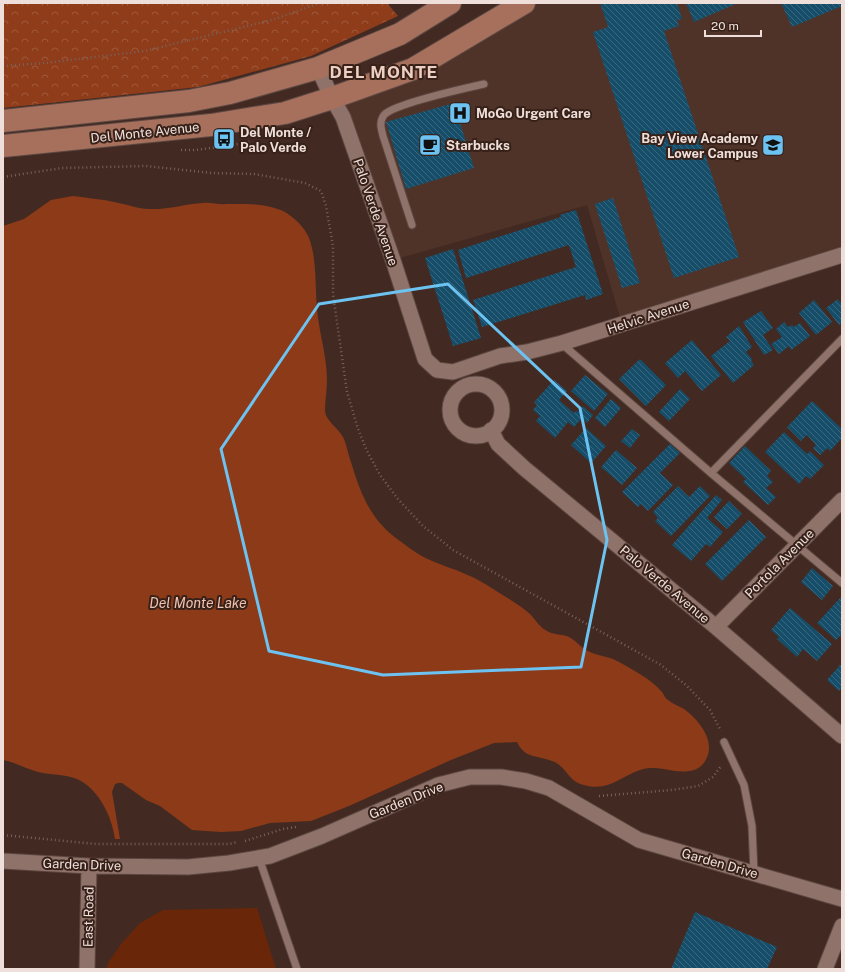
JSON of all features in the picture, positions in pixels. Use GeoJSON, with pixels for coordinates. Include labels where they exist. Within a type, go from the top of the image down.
{"type":"FeatureCollection","features":[{"type":"Feature","properties":{"kind":"main road","name":"Del Monte Avenue"},"geometry":{"type":"LineString","coordinates":[[3,121],[189,101],[230,93],[318,68],[400,34],[450,3]]}},
{"type":"Feature","properties":{"kind":"main road","name":"Del Monte Avenue"},"geometry":{"type":"LineString","coordinates":[[3,146],[211,125],[285,112],[332,98],[413,69],[524,3]]}},
{"type":"Feature","properties":{"kind":"street","name":"Palo Verde Avenue"},"geometry":{"type":"LineString","coordinates":[[318,68],[343,117],[393,260],[425,359],[437,370],[454,372]]}},
{"type":"Feature","properties":{"kind":"street","name":"Helvic Avenue"},"geometry":{"type":"LineString","coordinates":[[454,372],[500,356],[528,352],[562,343],[842,255]]}},
{"type":"Feature","properties":{"kind":"street"},"geometry":{"type":"LineString","coordinates":[[454,372],[461,388]]}},
{"type":"Feature","properties":{"kind":"street"},"geometry":{"type":"LineString","coordinates":[[470,384],[480,384],[495,393],[500,400],[502,408],[500,417],[497,424],[491,430],[475,436],[466,434],[454,423],[450,415],[450,407],[452,398],[461,388],[470,384]]}},
{"type":"Feature","properties":{"kind":"street","name":"Palo Verde Avenue"},"geometry":{"type":"LineString","coordinates":[[491,430],[498,444],[524,468],[716,627],[842,736]]}},
{"type":"Feature","properties":{"kind":"street","name":"Portola Avenue"},"geometry":{"type":"LineString","coordinates":[[716,627],[842,500]]}},
{"type":"Feature","properties":{"kind":"street","name":"Garden Drive"},"geometry":{"type":"LineString","coordinates":[[3,860],[90,866],[188,867],[229,863],[270,856],[322,836],[438,785],[470,777],[502,777],[526,781],[549,788],[639,840],[842,899]]}},
{"type":"Feature","properties":{"kind":"street","name":"East Road"},"geometry":{"type":"LineString","coordinates":[[87,969],[90,866]]}},
{"type":"Feature","properties":{"kind":"street"},"geometry":{"type":"LineString","coordinates":[[825,969],[842,926]]}},
{"type":"Feature","properties":{"kind":"lane"},"geometry":{"type":"LineString","coordinates":[[412,225],[380,123],[389,111],[403,105],[484,84]]}},
{"type":"Feature","properties":{"kind":"lane"},"geometry":{"type":"LineString","coordinates":[[711,473],[842,340]]}},
{"type":"Feature","properties":{"kind":"lane"},"geometry":{"type":"LineString","coordinates":[[562,343],[711,473],[842,583]]}},
{"type":"Feature","properties":{"kind":"lane"},"geometry":{"type":"LineString","coordinates":[[724,742],[744,785],[752,826],[754,873]]}},
{"type":"Feature","properties":{"kind":"lane"},"geometry":{"type":"LineString","coordinates":[[259,858],[297,969]]}},
{"type":"Feature","properties":{"kind":"path"},"geometry":{"type":"LineString","coordinates":[[3,66],[45,63],[145,51],[272,20],[320,3]]}},
{"type":"Feature","properties":{"kind":"path"},"geometry":{"type":"LineString","coordinates":[[3,177],[62,168],[146,166],[212,173],[254,174],[305,183],[321,191],[326,206],[334,246],[334,294],[347,392],[358,429],[367,451],[380,475],[397,498],[423,526],[453,550],[661,665],[687,686],[710,710],[723,735],[726,754],[720,767],[713,777],[698,786],[672,790],[596,796]]}},
{"type":"Feature","properties":{"kind":"path"},"geometry":{"type":"LineString","coordinates":[[3,835],[96,844],[229,844],[247,841],[283,829],[298,826]]}},
{"type":"Feature","properties":{"kind":"highlighted area"},"geometry":{"type":"Polygon","coordinates":[[[448,284],[580,408],[607,540],[581,667],[383,675],[269,651],[221,449],[319,304],[448,284]]]}},
{"type":"Feature","properties":{"kind":"shaded area"},"geometry":{"type":"Polygon","coordinates":[[[524,3],[842,3],[842,255],[622,324],[587,205],[393,260],[332,98],[524,3]]]}},
{"type":"Feature","properties":{"kind":"shaded area"},"geometry":{"type":"Polygon","coordinates":[[[257,908],[276,969],[106,969],[108,963],[121,944],[140,923],[163,910],[257,908]]]}},
{"type":"Feature","properties":{"kind":"green space"},"geometry":{"type":"Polygon","coordinates":[[[3,3],[387,3],[398,16],[311,56],[198,87],[3,108],[3,3]]]}},
{"type":"Feature","properties":{"kind":"water","name":"Del Monte Lake"},"geometry":{"type":"Polygon","coordinates":[[[73,196],[104,200],[149,209],[162,209],[206,203],[256,205],[278,209],[296,220],[307,234],[312,246],[318,318],[327,371],[325,410],[327,418],[344,439],[363,496],[374,516],[390,533],[417,553],[432,561],[479,580],[530,614],[544,630],[569,637],[586,650],[617,661],[652,682],[662,692],[666,699],[690,714],[706,734],[709,749],[703,764],[697,769],[686,771],[658,768],[644,769],[614,783],[600,787],[592,787],[578,783],[557,763],[528,754],[517,742],[494,743],[451,760],[349,806],[311,821],[270,823],[241,831],[221,832],[192,830],[160,806],[146,800],[122,783],[118,783],[115,784],[112,792],[120,839],[115,839],[111,822],[103,804],[85,784],[72,777],[38,772],[3,760],[3,226],[24,219],[51,200],[73,196]]]}},
{"type":"Feature","properties":{"kind":"building"},"geometry":{"type":"Polygon","coordinates":[[[600,3],[677,3],[682,19],[677,20],[679,26],[664,31],[739,257],[674,278],[593,32],[608,27],[600,3]]]}},
{"type":"Feature","properties":{"kind":"building"},"geometry":{"type":"Polygon","coordinates":[[[686,3],[738,3],[694,22],[686,3]]]}},
{"type":"Feature","properties":{"kind":"building"},"geometry":{"type":"Polygon","coordinates":[[[781,3],[842,3],[842,6],[792,27],[781,3]]]}},
{"type":"Feature","properties":{"kind":"building","name":"Starbucks"},"geometry":{"type":"Polygon","coordinates":[[[454,103],[474,168],[406,189],[386,122],[454,103]]]}},
{"type":"Feature","properties":{"kind":"building"},"geometry":{"type":"Polygon","coordinates":[[[613,198],[640,283],[622,288],[595,204],[613,198]]]}},
{"type":"Feature","properties":{"kind":"building"},"geometry":{"type":"Polygon","coordinates":[[[576,210],[603,294],[586,300],[585,295],[482,327],[473,300],[576,267],[569,245],[466,278],[458,250],[561,217],[560,215],[576,210]]]}},
{"type":"Feature","properties":{"kind":"building"},"geometry":{"type":"Polygon","coordinates":[[[453,249],[481,338],[453,346],[425,258],[453,249]]]}},
{"type":"Feature","properties":{"kind":"building"},"geometry":{"type":"Polygon","coordinates":[[[838,299],[840,303],[842,301],[842,323],[839,325],[826,308],[838,299]]]}},
{"type":"Feature","properties":{"kind":"building"},"geometry":{"type":"Polygon","coordinates":[[[814,300],[832,322],[816,335],[799,313],[814,300]]]}},
{"type":"Feature","properties":{"kind":"building"},"geometry":{"type":"Polygon","coordinates":[[[761,311],[773,328],[763,335],[773,350],[764,355],[743,322],[761,311]]]}},
{"type":"Feature","properties":{"kind":"building"},"geometry":{"type":"Polygon","coordinates":[[[784,322],[788,327],[792,325],[794,327],[800,323],[810,336],[791,350],[789,346],[779,354],[771,344],[782,337],[776,329],[784,322]]]}},
{"type":"Feature","properties":{"kind":"building"},"geometry":{"type":"Polygon","coordinates":[[[739,326],[752,347],[746,352],[752,359],[751,361],[754,365],[733,383],[711,356],[730,341],[726,337],[739,326]]]}},
{"type":"Feature","properties":{"kind":"building"},"geometry":{"type":"Polygon","coordinates":[[[692,340],[721,375],[702,391],[685,371],[678,378],[665,363],[692,340]]]}},
{"type":"Feature","properties":{"kind":"building"},"geometry":{"type":"Polygon","coordinates":[[[640,359],[666,385],[646,406],[619,379],[640,359]]]}},
{"type":"Feature","properties":{"kind":"building"},"geometry":{"type":"Polygon","coordinates":[[[585,375],[608,394],[594,411],[571,391],[585,375]]]}},
{"type":"Feature","properties":{"kind":"building"},"geometry":{"type":"Polygon","coordinates":[[[554,380],[567,391],[559,400],[574,413],[576,411],[578,412],[583,406],[593,415],[587,423],[582,418],[574,427],[568,422],[555,438],[536,421],[540,416],[533,410],[537,405],[534,402],[554,380]]]}},
{"type":"Feature","properties":{"kind":"building"},"geometry":{"type":"Polygon","coordinates":[[[680,389],[690,399],[669,421],[659,412],[680,389]]]}},
{"type":"Feature","properties":{"kind":"building"},"geometry":{"type":"Polygon","coordinates":[[[611,399],[621,408],[605,427],[595,418],[611,399]]]}},
{"type":"Feature","properties":{"kind":"building"},"geometry":{"type":"Polygon","coordinates":[[[812,401],[842,429],[842,438],[830,451],[827,448],[820,455],[813,448],[816,445],[807,435],[801,441],[787,427],[812,401]]]}},
{"type":"Feature","properties":{"kind":"building"},"geometry":{"type":"Polygon","coordinates":[[[586,428],[606,446],[591,463],[571,445],[586,428]]]}},
{"type":"Feature","properties":{"kind":"building"},"geometry":{"type":"Polygon","coordinates":[[[632,429],[640,435],[630,448],[621,441],[632,429]]]}},
{"type":"Feature","properties":{"kind":"building"},"geometry":{"type":"Polygon","coordinates":[[[784,432],[807,454],[810,451],[824,465],[810,479],[806,476],[799,484],[765,452],[784,432]]]}},
{"type":"Feature","properties":{"kind":"building"},"geometry":{"type":"Polygon","coordinates":[[[670,444],[680,453],[660,473],[673,485],[648,511],[641,504],[638,507],[622,492],[670,444]]]}},
{"type":"Feature","properties":{"kind":"building"},"geometry":{"type":"Polygon","coordinates":[[[745,446],[771,471],[767,476],[773,482],[766,488],[776,497],[768,505],[743,482],[746,479],[729,463],[745,446]]]}},
{"type":"Feature","properties":{"kind":"building"},"geometry":{"type":"Polygon","coordinates":[[[616,450],[637,468],[622,485],[601,467],[616,450]]]}},
{"type":"Feature","properties":{"kind":"building"},"geometry":{"type":"Polygon","coordinates":[[[678,486],[689,497],[700,486],[710,496],[671,536],[655,521],[658,518],[653,512],[678,486]]]}},
{"type":"Feature","properties":{"kind":"building"},"geometry":{"type":"Polygon","coordinates":[[[716,495],[722,500],[707,518],[723,532],[710,547],[706,544],[691,561],[672,545],[716,495]]]}},
{"type":"Feature","properties":{"kind":"building"},"geometry":{"type":"Polygon","coordinates":[[[729,501],[742,514],[727,529],[714,517],[729,501]]]}},
{"type":"Feature","properties":{"kind":"building"},"geometry":{"type":"Polygon","coordinates":[[[749,520],[766,537],[722,581],[705,564],[749,520]]]}},
{"type":"Feature","properties":{"kind":"building"},"geometry":{"type":"Polygon","coordinates":[[[812,568],[833,586],[822,600],[801,582],[812,568]]]}},
{"type":"Feature","properties":{"kind":"building"},"geometry":{"type":"Polygon","coordinates":[[[842,596],[842,637],[840,636],[836,640],[817,623],[842,596]]]}},
{"type":"Feature","properties":{"kind":"building"},"geometry":{"type":"Polygon","coordinates":[[[790,608],[832,644],[817,661],[803,649],[797,657],[777,639],[779,637],[771,630],[790,608]]]}},
{"type":"Feature","properties":{"kind":"building"},"geometry":{"type":"Polygon","coordinates":[[[840,665],[842,666],[842,687],[839,691],[827,680],[840,665]]]}},
{"type":"Feature","properties":{"kind":"building"},"geometry":{"type":"Polygon","coordinates":[[[695,912],[777,947],[767,969],[671,969],[695,912]]]}},
{"type":"Feature","properties":{"kind":"place","name":"MoGo Urgent Care"},"geometry":{"type":"Point","coordinates":[460,113]}},
{"type":"Feature","properties":{"kind":"place","name":"Del Monte / Palo Verde"},"geometry":{"type":"Point","coordinates":[224,139]}},
{"type":"Feature","properties":{"kind":"place","name":"Starbucks"},"geometry":{"type":"Point","coordinates":[430,145]}},
{"type":"Feature","properties":{"kind":"place","name":"Bay View Academy Lower Campus"},"geometry":{"type":"Point","coordinates":[773,145]}},
{"type":"Feature","properties":{"kind":"district","name":"DEL MONTE"},"geometry":{"type":"Point","coordinates":[384,72]}}]}
